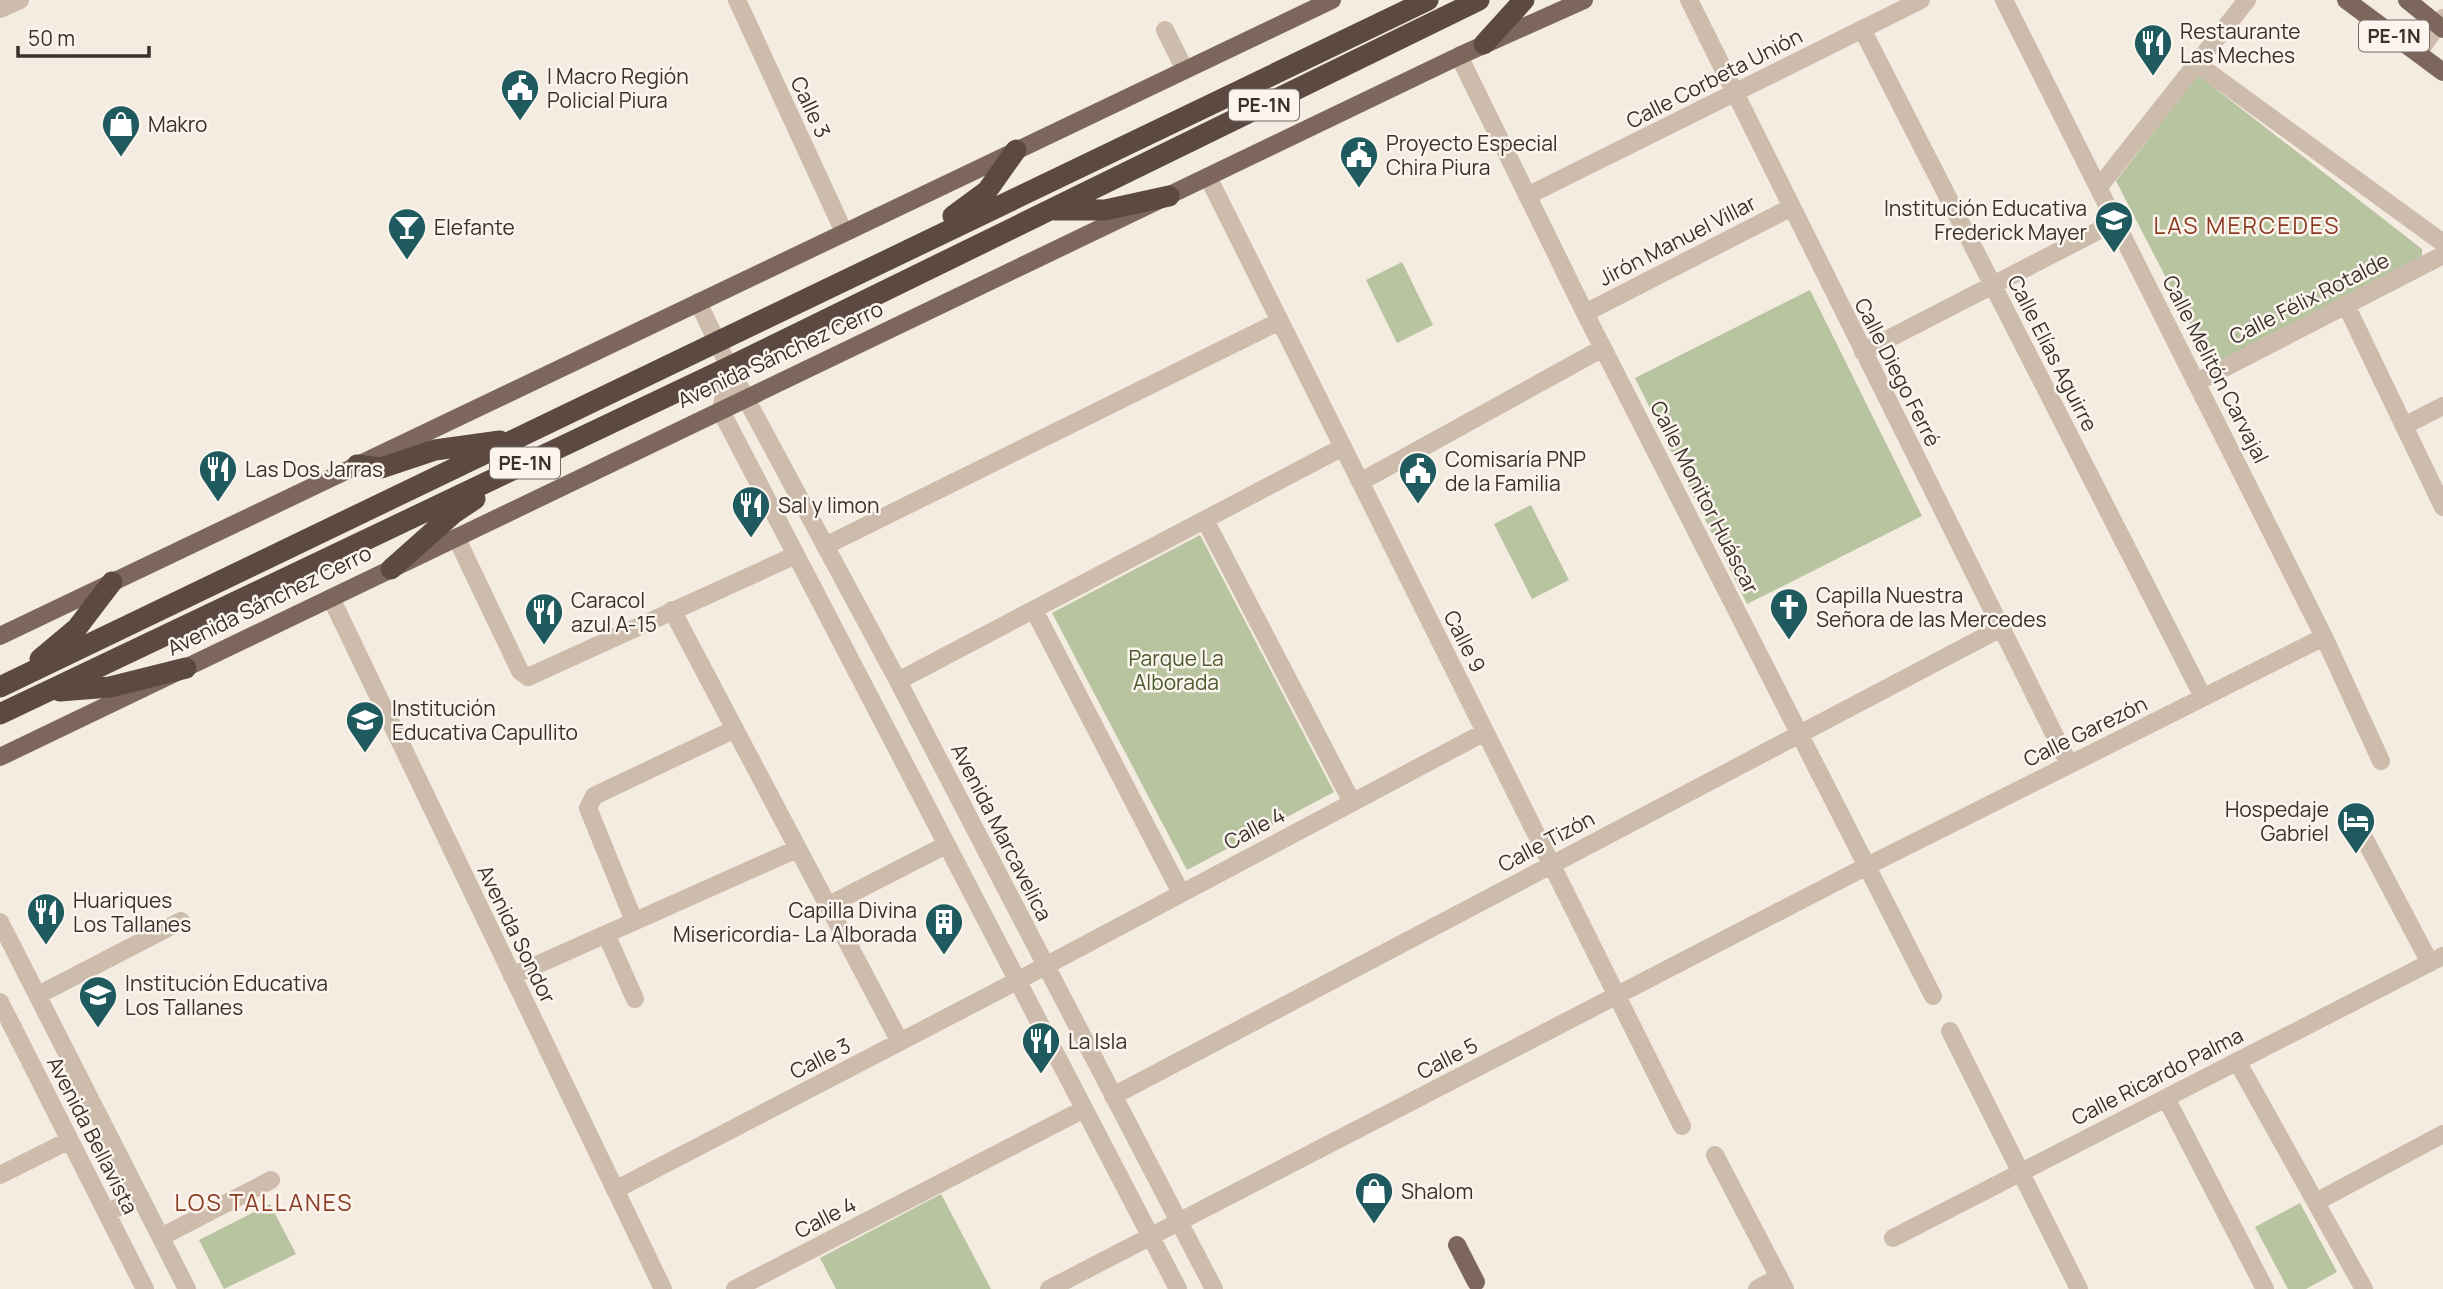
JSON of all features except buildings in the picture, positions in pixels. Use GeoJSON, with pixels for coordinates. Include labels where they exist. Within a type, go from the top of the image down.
{"type":"FeatureCollection","features":[{"type":"Feature","properties":{"kind":"highway","name":"Avenida Sánchez Cerro"},"geometry":{"type":"LineString","coordinates":[[2,686],[718,344],[1428,0]]}},
{"type":"Feature","properties":{"kind":"highway","name":"Avenida Sánchez Cerro"},"geometry":{"type":"LineString","coordinates":[[0,714],[729,367],[1479,0]]}},
{"type":"Feature","properties":{"kind":"highway"},"geometry":{"type":"LineString","coordinates":[[1484,44],[1524,0]]}},
{"type":"Feature","properties":{"kind":"highway"},"geometry":{"type":"LineString","coordinates":[[917,246],[933,228],[976,201],[1016,150]]}},
{"type":"Feature","properties":{"kind":"highway"},"geometry":{"type":"LineString","coordinates":[[1049,210],[1105,210],[1169,196]]}},
{"type":"Feature","properties":{"kind":"highway"},"geometry":{"type":"LineString","coordinates":[[357,465],[381,468],[435,450],[522,438]]}},
{"type":"Feature","properties":{"kind":"highway"},"geometry":{"type":"LineString","coordinates":[[391,569],[454,513],[490,490],[505,472]]}},
{"type":"Feature","properties":{"kind":"highway"},"geometry":{"type":"LineString","coordinates":[[2,686],[77,628],[112,582]]}},
{"type":"Feature","properties":{"kind":"highway"},"geometry":{"type":"LineString","coordinates":[[47,691],[110,687],[186,667]]}},
{"type":"Feature","properties":{"kind":"main road"},"geometry":{"type":"LineString","coordinates":[[0,636],[1332,0]]}},
{"type":"Feature","properties":{"kind":"main road","name":"Avenida Sánchez Cerro"},"geometry":{"type":"LineString","coordinates":[[0,757],[1484,44],[1584,0]]}},
{"type":"Feature","properties":{"kind":"main road","name":"PE-1N"},"geometry":{"type":"LineString","coordinates":[[2346,0],[2443,72]]}},
{"type":"Feature","properties":{"kind":"main road","name":"PE-1N"},"geometry":{"type":"LineString","coordinates":[[2407,0],[2441,24]]}},
{"type":"Feature","properties":{"kind":"main road"},"geometry":{"type":"LineString","coordinates":[[1457,1245],[1476,1282]]}},
{"type":"Feature","properties":{"kind":"street"},"geometry":{"type":"LineString","coordinates":[[0,9],[20,0]]}},
{"type":"Feature","properties":{"kind":"street","name":"Calle 3"},"geometry":{"type":"LineString","coordinates":[[737,0],[844,232]]}},
{"type":"Feature","properties":{"kind":"street","name":"Calle Diego Ferré"},"geometry":{"type":"LineString","coordinates":[[1689,0],[1790,208],[2069,764]]}},
{"type":"Feature","properties":{"kind":"street","name":"Calle Corbeta Unión"},"geometry":{"type":"LineString","coordinates":[[1527,196],[1921,0]]}},
{"type":"Feature","properties":{"kind":"street","name":"Calle Melitón Carvajal"},"geometry":{"type":"LineString","coordinates":[[2004,0],[2324,637],[2381,761]]}},
{"type":"Feature","properties":{"kind":"street"},"geometry":{"type":"LineString","coordinates":[[2099,187],[2246,0]]}},
{"type":"Feature","properties":{"kind":"street"},"geometry":{"type":"LineString","coordinates":[[2418,54],[2441,24]]}},
{"type":"Feature","properties":{"kind":"street","name":"Calle Elías Aguirre"},"geometry":{"type":"LineString","coordinates":[[1862,29],[2203,698]]}},
{"type":"Feature","properties":{"kind":"street"},"geometry":{"type":"LineString","coordinates":[[1165,30],[1185,70]]}},
{"type":"Feature","properties":{"kind":"street","name":"Calle Monitor Huáscar"},"geometry":{"type":"LineString","coordinates":[[1459,56],[1585,313],[1933,996]]}},
{"type":"Feature","properties":{"kind":"street"},"geometry":{"type":"LineString","coordinates":[[2196,63],[2443,243]]}},
{"type":"Feature","properties":{"kind":"street","name":"Calle 9"},"geometry":{"type":"LineString","coordinates":[[1208,177],[1682,1126]]}},
{"type":"Feature","properties":{"kind":"street","name":"Jirón Manuel Villar"},"geometry":{"type":"LineString","coordinates":[[1585,313],[1790,208]]}},
{"type":"Feature","properties":{"kind":"street"},"geometry":{"type":"LineString","coordinates":[[1863,352],[2116,221]]}},
{"type":"Feature","properties":{"kind":"street","name":"Calle Félix Rotalde"},"geometry":{"type":"LineString","coordinates":[[2196,382],[2443,256]]}},
{"type":"Feature","properties":{"kind":"street","name":"Avenida Marcavelica"},"geometry":{"type":"LineString","coordinates":[[698,302],[729,367],[898,681],[1214,1289]]}},
{"type":"Feature","properties":{"kind":"street"},"geometry":{"type":"LineString","coordinates":[[2346,305],[2443,507]]}},
{"type":"Feature","properties":{"kind":"street"},"geometry":{"type":"LineString","coordinates":[[825,546],[1280,321]]}},
{"type":"Feature","properties":{"kind":"street"},"geometry":{"type":"LineString","coordinates":[[1360,482],[1603,348]]}},
{"type":"Feature","properties":{"kind":"street"},"geometry":{"type":"LineString","coordinates":[[729,367],[721,411],[1178,1289]]}},
{"type":"Feature","properties":{"kind":"street"},"geometry":{"type":"LineString","coordinates":[[2404,426],[2443,407]]}},
{"type":"Feature","properties":{"kind":"street"},"geometry":{"type":"LineString","coordinates":[[898,681],[1343,447]]}},
{"type":"Feature","properties":{"kind":"street"},"geometry":{"type":"LineString","coordinates":[[1205,520],[1352,802]]}},
{"type":"Feature","properties":{"kind":"street"},"geometry":{"type":"LineString","coordinates":[[456,537],[520,671],[528,677],[796,555]]}},
{"type":"Feature","properties":{"kind":"street","name":"Avenida Sondor"},"geometry":{"type":"LineString","coordinates":[[331,598],[663,1289]]}},
{"type":"Feature","properties":{"kind":"street"},"geometry":{"type":"LineString","coordinates":[[672,610],[900,1042]]}},
{"type":"Feature","properties":{"kind":"street"},"geometry":{"type":"LineString","coordinates":[[1034,610],[1181,893]]}},
{"type":"Feature","properties":{"kind":"street","name":"Calle Tizón"},"geometry":{"type":"LineString","coordinates":[[1113,1096],[1799,732],[2001,628]]}},
{"type":"Feature","properties":{"kind":"street","name":"Calle Garezón"},"geometry":{"type":"LineString","coordinates":[[1867,866],[2324,637]]}},
{"type":"Feature","properties":{"kind":"street"},"geometry":{"type":"LineString","coordinates":[[893,743],[922,728]]}},
{"type":"Feature","properties":{"kind":"street"},"geometry":{"type":"LineString","coordinates":[[634,921],[588,808],[589,801],[594,796],[735,729]]}},
{"type":"Feature","properties":{"kind":"street","name":"Calle 4"},"geometry":{"type":"LineString","coordinates":[[1045,965],[1485,732]]}},
{"type":"Feature","properties":{"kind":"street"},"geometry":{"type":"LineString","coordinates":[[2352,815],[2437,960]]}},
{"type":"Feature","properties":{"kind":"street"},"geometry":{"type":"LineString","coordinates":[[827,906],[946,845]]}},
{"type":"Feature","properties":{"kind":"street"},"geometry":{"type":"LineString","coordinates":[[512,976],[797,849]]}},
{"type":"Feature","properties":{"kind":"street","name":"Calle 5"},"geometry":{"type":"LineString","coordinates":[[1049,1289],[1867,866]]}},
{"type":"Feature","properties":{"kind":"street"},"geometry":{"type":"LineString","coordinates":[[48,990],[181,920]]}},
{"type":"Feature","properties":{"kind":"street","name":"Avenida Bellavista"},"geometry":{"type":"LineString","coordinates":[[0,922],[187,1289]]}},
{"type":"Feature","properties":{"kind":"street"},"geometry":{"type":"LineString","coordinates":[[606,934],[635,999]]}},
{"type":"Feature","properties":{"kind":"street","name":"Calle Ricardo Palma"},"geometry":{"type":"LineString","coordinates":[[1893,1238],[2437,960]]}},
{"type":"Feature","properties":{"kind":"street","name":"Calle 3"},"geometry":{"type":"LineString","coordinates":[[615,1190],[1045,965]]}},
{"type":"Feature","properties":{"kind":"street","name":"Avenida Bellavista"},"geometry":{"type":"LineString","coordinates":[[0,1002],[145,1289]]}},
{"type":"Feature","properties":{"kind":"street"},"geometry":{"type":"LineString","coordinates":[[1950,1031],[2078,1289]]}},
{"type":"Feature","properties":{"kind":"street"},"geometry":{"type":"LineString","coordinates":[[2237,1061],[2364,1289]]}},
{"type":"Feature","properties":{"kind":"street"},"geometry":{"type":"LineString","coordinates":[[2166,1098],[2265,1289]]}},
{"type":"Feature","properties":{"kind":"street","name":"Calle 4"},"geometry":{"type":"LineString","coordinates":[[735,1289],[1084,1110]]}},
{"type":"Feature","properties":{"kind":"street"},"geometry":{"type":"LineString","coordinates":[[2316,1202],[2443,1135]]}},
{"type":"Feature","properties":{"kind":"street"},"geometry":{"type":"LineString","coordinates":[[0,1175],[70,1140]]}},
{"type":"Feature","properties":{"kind":"street"},"geometry":{"type":"LineString","coordinates":[[1715,1156],[1782,1283],[1757,1289]]}},
{"type":"Feature","properties":{"kind":"street"},"geometry":{"type":"LineString","coordinates":[[161,1237],[271,1180]]}},
{"type":"Feature","properties":{"kind":"street"},"geometry":{"type":"LineString","coordinates":[[107,1213],[140,1196]]}},
{"type":"Feature","properties":{"kind":"green space"},"geometry":{"type":"Polygon","coordinates":[[[2198,75],[2422,249],[2422,258],[2212,367],[2116,181],[2198,75]]]}},
{"type":"Feature","properties":{"kind":"green space"},"geometry":{"type":"Polygon","coordinates":[[[1402,262],[1433,325],[1397,343],[1366,280],[1402,262]]]}},
{"type":"Feature","properties":{"kind":"green space"},"geometry":{"type":"Polygon","coordinates":[[[1810,290],[1922,516],[1747,604],[1635,378],[1810,290]]]}},
{"type":"Feature","properties":{"kind":"green space"},"geometry":{"type":"Polygon","coordinates":[[[1531,505],[1569,580],[1532,599],[1494,524],[1531,505]]]}},
{"type":"Feature","properties":{"kind":"green space","name":"Parque La Alborada"},"geometry":{"type":"Polygon","coordinates":[[[1200,535],[1334,792],[1187,870],[1052,613],[1200,535]]]}},
{"type":"Feature","properties":{"kind":"green space"},"geometry":{"type":"Polygon","coordinates":[[[941,1194],[991,1289],[836,1289],[820,1258],[941,1194]]]}},
{"type":"Feature","properties":{"kind":"green space"},"geometry":{"type":"Polygon","coordinates":[[[2300,1203],[2337,1272],[2306,1289],[2288,1289],[2255,1227],[2300,1203]]]}},
{"type":"Feature","properties":{"kind":"green space"},"geometry":{"type":"Polygon","coordinates":[[[270,1204],[296,1254],[224,1289],[199,1240],[270,1204]]]}},
{"type":"Feature","properties":{"kind":"place","name":"Restaurante Las Meches"},"geometry":{"type":"Point","coordinates":[2153,77]}},
{"type":"Feature","properties":{"kind":"place","name":"I Macro Región Policial Piura"},"geometry":{"type":"Point","coordinates":[520,122]}},
{"type":"Feature","properties":{"kind":"place","name":"Makro"},"geometry":{"type":"Point","coordinates":[121,158]}},
{"type":"Feature","properties":{"kind":"place","name":"Proyecto Especial Chira Piura"},"geometry":{"type":"Point","coordinates":[1359,189]}},
{"type":"Feature","properties":{"kind":"place","name":"Institución Educativa Frederick Mayer"},"geometry":{"type":"Point","coordinates":[2114,254]}},
{"type":"Feature","properties":{"kind":"place","name":"Elefante"},"geometry":{"type":"Point","coordinates":[407,261]}},
{"type":"Feature","properties":{"kind":"place","name":"Las Dos Jarras"},"geometry":{"type":"Point","coordinates":[218,503]}},
{"type":"Feature","properties":{"kind":"place","name":"Comisaría PNP de la Familia"},"geometry":{"type":"Point","coordinates":[1418,505]}},
{"type":"Feature","properties":{"kind":"place","name":"Sal y limon"},"geometry":{"type":"Point","coordinates":[751,539]}},
{"type":"Feature","properties":{"kind":"place","name":"Capilla Nuestra Señora de las Mercedes"},"geometry":{"type":"Point","coordinates":[1789,641]}},
{"type":"Feature","properties":{"kind":"place","name":"Caracol azul A-15"},"geometry":{"type":"Point","coordinates":[544,646]}},
{"type":"Feature","properties":{"kind":"place","name":"Institución Educativa Capullito"},"geometry":{"type":"Point","coordinates":[365,754]}},
{"type":"Feature","properties":{"kind":"place","name":"Hospedaje Gabriel"},"geometry":{"type":"Point","coordinates":[2356,855]}},
{"type":"Feature","properties":{"kind":"place","name":"Huariques Los Tallanes"},"geometry":{"type":"Point","coordinates":[46,946]}},
{"type":"Feature","properties":{"kind":"place","name":"Capilla Divina Misericordia- La Alborada"},"geometry":{"type":"Point","coordinates":[944,956]}},
{"type":"Feature","properties":{"kind":"place","name":"Institución Educativa Los Tallanes"},"geometry":{"type":"Point","coordinates":[98,1029]}},
{"type":"Feature","properties":{"kind":"place","name":"La Isla"},"geometry":{"type":"Point","coordinates":[1041,1075]}},
{"type":"Feature","properties":{"kind":"place","name":"Shalom"},"geometry":{"type":"Point","coordinates":[1374,1225]}},
{"type":"Feature","properties":{"kind":"district","name":"LAS MERCEDES"},"geometry":{"type":"Point","coordinates":[2247,225]}},
{"type":"Feature","properties":{"kind":"district","name":"LOS TALLANES"},"geometry":{"type":"Point","coordinates":[264,1202]}}]}
